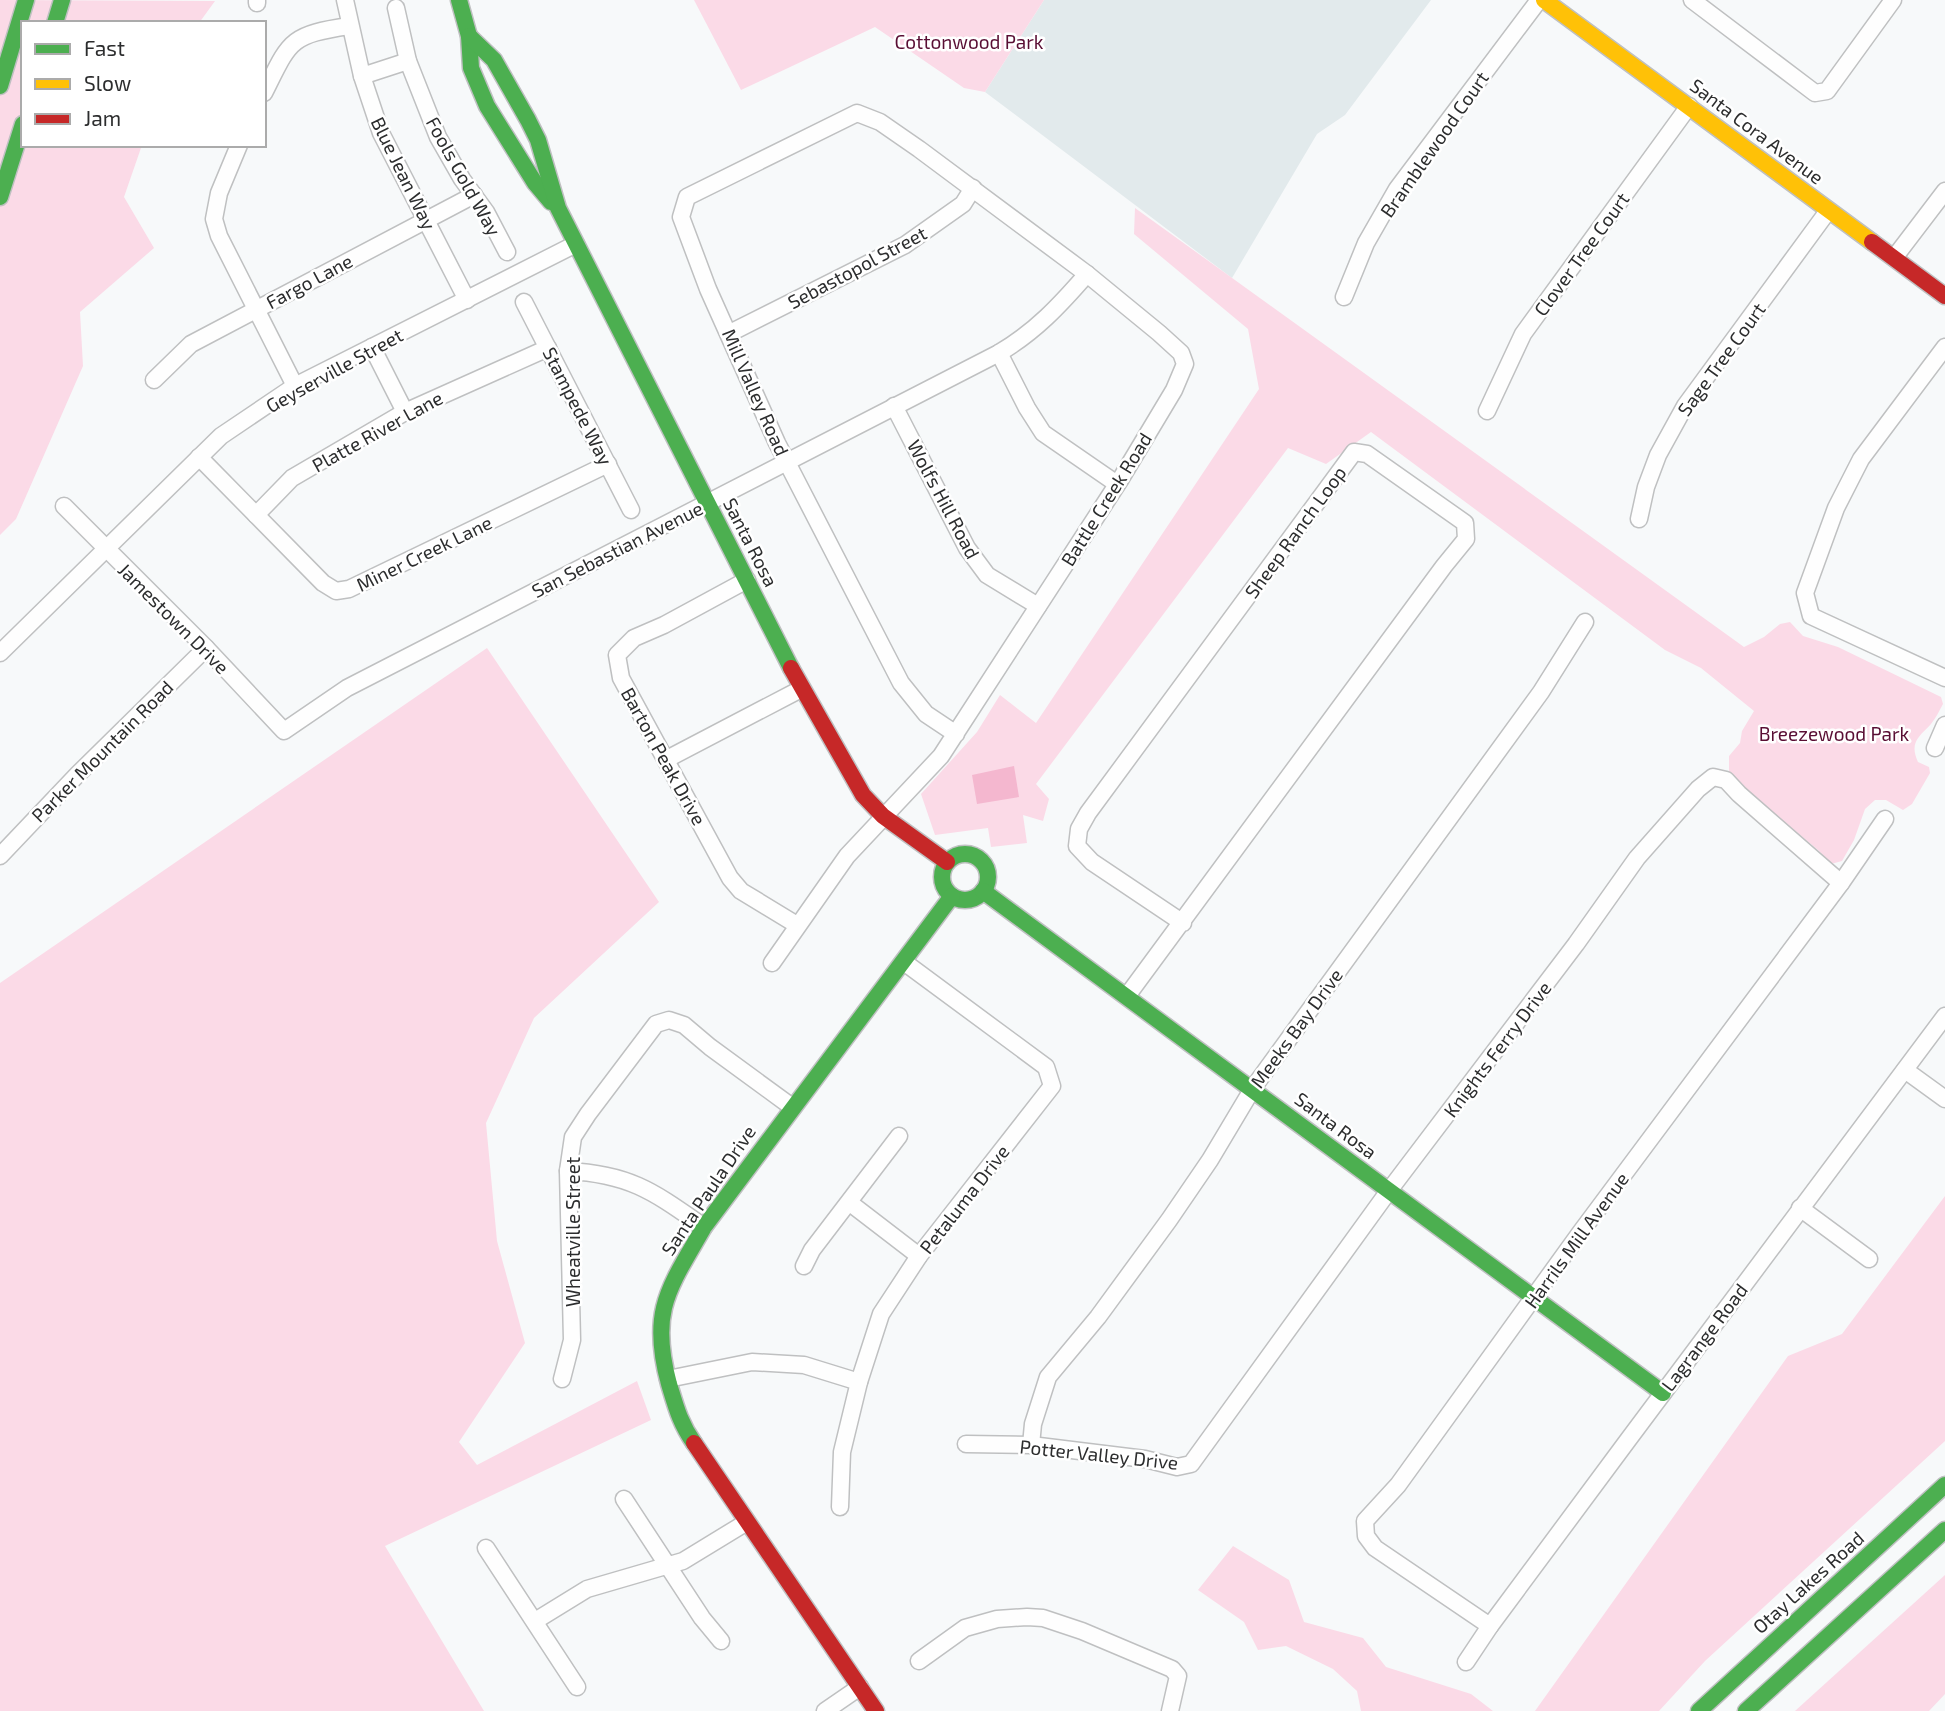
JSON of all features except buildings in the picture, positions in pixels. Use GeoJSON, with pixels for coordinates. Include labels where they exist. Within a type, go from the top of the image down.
{"type":"FeatureCollection","features":[{"type":"Feature","properties":{"kind":"street"},"geometry":{"type":"LineString","coordinates":[[0,86],[26,0]]}},
{"type":"Feature","properties":{"kind":"street"},"geometry":{"type":"LineString","coordinates":[[56,21],[62,0]]}},
{"type":"Feature","properties":{"kind":"street","name":"Blue Jean Way"},"geometry":{"type":"LineString","coordinates":[[345,0],[362,76],[381,133],[467,300]]}},
{"type":"Feature","properties":{"kind":"street","name":"Santa Rosa"},"geometry":{"type":"LineString","coordinates":[[459,0],[470,36],[471,68],[487,106],[535,183],[558,208]]}},
{"type":"Feature","properties":{"kind":"street","name":"Bramblewood Court"},"geometry":{"type":"LineString","coordinates":[[1344,297],[1366,243],[1397,190],[1539,0]]}},
{"type":"Feature","properties":{"kind":"street","name":"Santa Cora Avenue"},"geometry":{"type":"LineString","coordinates":[[1544,0],[1945,296]]}},
{"type":"Feature","properties":{"kind":"street"},"geometry":{"type":"LineString","coordinates":[[1692,0],[1714,6],[1815,93],[1827,91],[1893,0]]}},
{"type":"Feature","properties":{"kind":"street","name":"Fools Gold Way"},"geometry":{"type":"LineString","coordinates":[[396,8],[408,61],[438,137],[486,212],[507,252]]}},
{"type":"Feature","properties":{"kind":"street"},"geometry":{"type":"LineString","coordinates":[[266,89],[283,55],[294,43],[315,31],[349,26]]}},
{"type":"Feature","properties":{"kind":"street","name":"Santa Rosa"},"geometry":{"type":"LineString","coordinates":[[470,36],[494,60],[514,100],[528,120],[538,140],[558,208],[802,689],[848,772],[883,816],[947,862]]}},
{"type":"Feature","properties":{"kind":"street"},"geometry":{"type":"LineString","coordinates":[[362,76],[408,61]]}},
{"type":"Feature","properties":{"kind":"street","name":"Clover Tree Court"},"geometry":{"type":"LineString","coordinates":[[1487,411],[1522,334],[1689,106]]}},
{"type":"Feature","properties":{"kind":"street","name":"Battle Creek Road"},"geometry":{"type":"LineString","coordinates":[[772,963],[847,856],[883,816],[923,778],[956,734],[1117,484],[1174,390],[1185,364],[1181,353],[1087,274],[880,122],[858,113]]}},
{"type":"Feature","properties":{"kind":"street","name":"Mill Valley Road"},"geometry":{"type":"LineString","coordinates":[[858,113],[687,197],[681,217],[708,289],[787,463],[901,683],[926,714],[956,734]]}},
{"type":"Feature","properties":{"kind":"street"},"geometry":{"type":"LineString","coordinates":[[0,197],[21,130]]}},
{"type":"Feature","properties":{"kind":"street"},"geometry":{"type":"LineString","coordinates":[[238,147],[219,192],[214,219],[219,236],[295,386]]}},
{"type":"Feature","properties":{"kind":"street","name":"Sebastopol Street"},"geometry":{"type":"LineString","coordinates":[[730,333],[905,244],[963,204],[973,188]]}},
{"type":"Feature","properties":{"kind":"street"},"geometry":{"type":"LineString","coordinates":[[1894,258],[1945,191]]}},
{"type":"Feature","properties":{"kind":"street","name":"Fargo Lane"},"geometry":{"type":"LineString","coordinates":[[154,380],[191,344],[474,195]]}},
{"type":"Feature","properties":{"kind":"street","name":"Sage Tree Court"},"geometry":{"type":"LineString","coordinates":[[1639,519],[1646,487],[1658,455],[1681,412],[1828,211]]}},
{"type":"Feature","properties":{"kind":"street","name":"Geyserville Street"},"geometry":{"type":"LineString","coordinates":[[0,653],[221,436],[295,386],[576,244]]}},
{"type":"Feature","properties":{"kind":"street","name":"San Sebastian Avenue"},"geometry":{"type":"LineString","coordinates":[[284,731],[347,688],[999,353],[1023,339],[1044,321],[1087,274]]}},
{"type":"Feature","properties":{"kind":"street","name":"Stampede Way"},"geometry":{"type":"LineString","coordinates":[[524,302],[631,510]]}},
{"type":"Feature","properties":{"kind":"street"},"geometry":{"type":"LineString","coordinates":[[372,347],[405,412]]}},
{"type":"Feature","properties":{"kind":"street"},"geometry":{"type":"LineString","coordinates":[[1945,347],[1861,459],[1836,508],[1805,593],[1811,616],[1945,678]]}},
{"type":"Feature","properties":{"kind":"street","name":"Platte River Lane"},"geometry":{"type":"LineString","coordinates":[[256,515],[292,478],[405,412],[548,348]]}},
{"type":"Feature","properties":{"kind":"street"},"geometry":{"type":"LineString","coordinates":[[999,353],[1043,433],[1117,484]]}},
{"type":"Feature","properties":{"kind":"street","name":"Wolfs Hill Road"},"geometry":{"type":"LineString","coordinates":[[894,406],[967,548],[987,575],[1038,606]]}},
{"type":"Feature","properties":{"kind":"street","name":"Sheep Ranch Loop"},"geometry":{"type":"LineString","coordinates":[[1127,996],[1183,923],[1466,539],[1465,523],[1367,454],[1354,452],[1088,813],[1079,829],[1077,846],[1092,862],[1183,923]]}},
{"type":"Feature","properties":{"kind":"street","name":"Miner Creek Lane"},"geometry":{"type":"LineString","coordinates":[[200,457],[323,583],[336,591],[349,589],[608,464]]}},
{"type":"Feature","properties":{"kind":"street","name":"Jamestown Drive"},"geometry":{"type":"LineString","coordinates":[[64,506],[206,648],[284,731]]}},
{"type":"Feature","properties":{"kind":"street","name":"Barton Peak Drive"},"geometry":{"type":"LineString","coordinates":[[747,580],[664,625],[634,638],[617,655],[621,678],[730,878],[741,891],[797,925]]}},
{"type":"Feature","properties":{"kind":"street","name":"Meeks Bay Drive"},"geometry":{"type":"LineString","coordinates":[[1031,1445],[1033,1424],[1048,1377],[1098,1317],[1169,1220],[1210,1160],[1253,1088],[1541,692],[1585,622]]}},
{"type":"Feature","properties":{"kind":"street","name":"Parker Mountain Road"},"geometry":{"type":"LineString","coordinates":[[0,856],[77,775],[206,648]]}},
{"type":"Feature","properties":{"kind":"street"},"geometry":{"type":"LineString","coordinates":[[667,759],[802,689]]}},
{"type":"Feature","properties":{"kind":"street"},"geometry":{"type":"LineString","coordinates":[[1935,748],[1945,724]]}},
{"type":"Feature","properties":{"kind":"street","name":"Knights Ferry Drive"},"geometry":{"type":"LineString","coordinates":[[1191,1464],[1388,1192],[1576,944],[1637,858],[1698,789],[1713,776],[1726,780],[1841,883]]}},
{"type":"Feature","properties":{"kind":"street","name":"Harrils Mill Avenue"},"geometry":{"type":"LineString","coordinates":[[1490,1626],[1374,1548],[1366,1536],[1364,1521],[1398,1485],[1533,1298],[1841,883],[1885,819]]}},
{"type":"Feature","properties":{"kind":"street"},"geometry":{"type":"LineString","coordinates":[[966,854],[979,859],[987,870],[987,884],[983,891],[972,899],[952,896],[943,884],[943,869],[947,862],[966,854]]}},
{"type":"Feature","properties":{"kind":"street","name":"Santa Rosa"},"geometry":{"type":"LineString","coordinates":[[983,891],[1253,1088],[1388,1192],[1662,1393]]}},
{"type":"Feature","properties":{"kind":"street","name":"Santa Paula Drive"},"geometry":{"type":"LineString","coordinates":[[876,1711],[681,1424],[661,1354],[660,1331],[664,1304],[672,1282],[704,1227],[952,896]]}},
{"type":"Feature","properties":{"kind":"street","name":"Petaluma Drive"},"geometry":{"type":"LineString","coordinates":[[840,1507],[842,1452],[859,1382],[881,1314],[919,1256],[1052,1086],[1046,1068],[904,962]]}},
{"type":"Feature","properties":{"kind":"street","name":"Lagrange Road"},"geometry":{"type":"LineString","coordinates":[[1466,1662],[1662,1393],[1945,1016]]}},
{"type":"Feature","properties":{"kind":"street","name":"Wheatville Street"},"geometry":{"type":"LineString","coordinates":[[562,1379],[572,1340],[568,1171],[573,1137],[656,1024],[669,1020],[684,1025],[792,1107]]}},
{"type":"Feature","properties":{"kind":"street"},"geometry":{"type":"LineString","coordinates":[[1905,1070],[1945,1099]]}},
{"type":"Feature","properties":{"kind":"street"},"geometry":{"type":"LineString","coordinates":[[804,1266],[812,1250],[899,1136]]}},
{"type":"Feature","properties":{"kind":"street"},"geometry":{"type":"LineString","coordinates":[[568,1171],[619,1178],[645,1188],[704,1227]]}},
{"type":"Feature","properties":{"kind":"street"},"geometry":{"type":"LineString","coordinates":[[850,1203],[919,1256]]}},
{"type":"Feature","properties":{"kind":"street"},"geometry":{"type":"LineString","coordinates":[[1800,1208],[1869,1259]]}},
{"type":"Feature","properties":{"kind":"street"},"geometry":{"type":"LineString","coordinates":[[668,1378],[752,1362],[804,1365],[859,1382]]}},
{"type":"Feature","properties":{"kind":"street","name":"Potter Valley Drive"},"geometry":{"type":"LineString","coordinates":[[965,1444],[1031,1445],[1145,1459],[1177,1467],[1191,1464]]}},
{"type":"Feature","properties":{"kind":"street","name":"Otay Lakes Road"},"geometry":{"type":"LineString","coordinates":[[1699,1711],[1945,1485]]}},
{"type":"Feature","properties":{"kind":"street"},"geometry":{"type":"LineString","coordinates":[[624,1499],[702,1618],[721,1641]]}},
{"type":"Feature","properties":{"kind":"street"},"geometry":{"type":"LineString","coordinates":[[535,1621],[587,1589],[668,1565],[703,1551],[747,1522]]}},
{"type":"Feature","properties":{"kind":"street"},"geometry":{"type":"LineString","coordinates":[[1746,1711],[1945,1530]]}},
{"type":"Feature","properties":{"kind":"street"},"geometry":{"type":"LineString","coordinates":[[1800,1662],[1800,1644],[1851,1595],[1885,1541]]}},
{"type":"Feature","properties":{"kind":"street"},"geometry":{"type":"LineString","coordinates":[[486,1548],[578,1687]]}},
{"type":"Feature","properties":{"kind":"street"},"geometry":{"type":"LineString","coordinates":[[919,1661],[965,1628],[997,1619],[1043,1618],[1082,1631],[1172,1669],[1178,1676],[1170,1711]]}},
{"type":"Feature","properties":{"kind":"street"},"geometry":{"type":"LineString","coordinates":[[825,1711],[860,1687]]}},
{"type":"Feature","properties":{"kind":"shaded area"},"geometry":{"type":"Polygon","coordinates":[[[1044,0],[1431,0],[1345,115],[1317,134],[1232,278],[985,92],[1044,0]]]}},
{"type":"Feature","properties":{"kind":"shaded area"},"geometry":{"type":"Polygon","coordinates":[[[1014,766],[1019,797],[977,804],[972,775],[1014,766]]]}},
{"type":"Feature","properties":{"kind":"green space"},"geometry":{"type":"Polygon","coordinates":[[[0,0],[215,1],[200,21],[21,21],[21,147],[141,147],[124,197],[154,248],[80,312],[83,366],[16,519],[0,535],[0,0]]]}},
{"type":"Feature","properties":{"kind":"green space","name":"Cottonwood Park"},"geometry":{"type":"Polygon","coordinates":[[[694,0],[1044,0],[985,92],[964,88],[875,27],[741,90],[694,0]]]}},
{"type":"Feature","properties":{"kind":"green space","name":"Breezewood Park"},"geometry":{"type":"Polygon","coordinates":[[[1135,208],[1744,647],[1764,637],[1780,624],[1790,622],[1803,636],[1838,647],[1941,697],[1943,704],[1915,745],[1918,762],[1929,767],[1930,773],[1912,804],[1903,810],[1886,800],[1875,800],[1865,809],[1854,840],[1842,861],[1831,864],[1733,779],[1729,772],[1729,756],[1740,743],[1742,731],[1754,711],[1701,668],[1665,650],[1371,432],[1326,464],[1288,448],[1036,784],[1049,799],[1043,821],[1023,815],[1027,843],[991,847],[988,828],[935,835],[921,794],[977,732],[1000,695],[1036,723],[1259,389],[1248,329],[1134,234],[1135,208]]]}},
{"type":"Feature","properties":{"kind":"green space"},"geometry":{"type":"Polygon","coordinates":[[[487,648],[659,902],[534,1018],[486,1123],[497,1241],[525,1343],[459,1442],[477,1465],[637,1381],[651,1420],[385,1546],[484,1711],[0,1711],[0,983],[487,648]]]}},
{"type":"Feature","properties":{"kind":"green space"},"geometry":{"type":"Polygon","coordinates":[[[1945,1196],[1945,1441],[1705,1661],[1659,1711],[1535,1711],[1788,1356],[1842,1334],[1945,1196]]]}},
{"type":"Feature","properties":{"kind":"green space"},"geometry":{"type":"Polygon","coordinates":[[[1233,1546],[1289,1580],[1304,1622],[1363,1638],[1386,1667],[1471,1694],[1493,1711],[1361,1711],[1357,1691],[1333,1669],[1286,1646],[1258,1650],[1244,1622],[1198,1590],[1233,1546]]]}},
{"type":"Feature","properties":{"kind":"green space"},"geometry":{"type":"Polygon","coordinates":[[[1945,1575],[1945,1694],[1929,1711],[1795,1711],[1945,1575]]]}},
{"type":"Feature","properties":{"kind":"traffic: fast"},"geometry":{"type":"LineString","coordinates":[[0,86],[26,0]]}},
{"type":"Feature","properties":{"kind":"traffic: fast"},"geometry":{"type":"LineString","coordinates":[[56,21],[62,0]]}},
{"type":"Feature","properties":{"kind":"traffic: fast"},"geometry":{"type":"LineString","coordinates":[[459,0],[469,36],[471,68],[487,106],[535,183],[551,202]]}},
{"type":"Feature","properties":{"kind":"traffic: fast"},"geometry":{"type":"LineString","coordinates":[[469,36],[494,60],[528,120],[538,140],[558,208],[791,668]]}},
{"type":"Feature","properties":{"kind":"traffic: fast"},"geometry":{"type":"LineString","coordinates":[[0,197],[21,130]]}},
{"type":"Feature","properties":{"kind":"traffic: fast"},"geometry":{"type":"LineString","coordinates":[[965,854],[981,861],[988,877],[981,893],[965,900],[949,893],[942,877],[949,861],[965,854]]}},
{"type":"Feature","properties":{"kind":"traffic: fast"},"geometry":{"type":"LineString","coordinates":[[983,891],[1663,1393]]}},
{"type":"Feature","properties":{"kind":"traffic: fast"},"geometry":{"type":"LineString","coordinates":[[694,1443],[679,1415],[663,1359],[662,1318],[672,1284],[704,1227],[952,896]]}},
{"type":"Feature","properties":{"kind":"traffic: fast"},"geometry":{"type":"LineString","coordinates":[[1699,1711],[1945,1485]]}},
{"type":"Feature","properties":{"kind":"traffic: fast"},"geometry":{"type":"LineString","coordinates":[[1746,1711],[1945,1530]]}},
{"type":"Feature","properties":{"kind":"traffic: slow"},"geometry":{"type":"LineString","coordinates":[[1544,0],[1872,242]]}},
{"type":"Feature","properties":{"kind":"traffic: jam"},"geometry":{"type":"LineString","coordinates":[[1872,242],[1945,296]]}},
{"type":"Feature","properties":{"kind":"traffic: jam"},"geometry":{"type":"LineString","coordinates":[[791,668],[863,795],[883,816],[947,862]]}},
{"type":"Feature","properties":{"kind":"traffic: jam"},"geometry":{"type":"LineString","coordinates":[[694,1443],[876,1711]]}}]}
